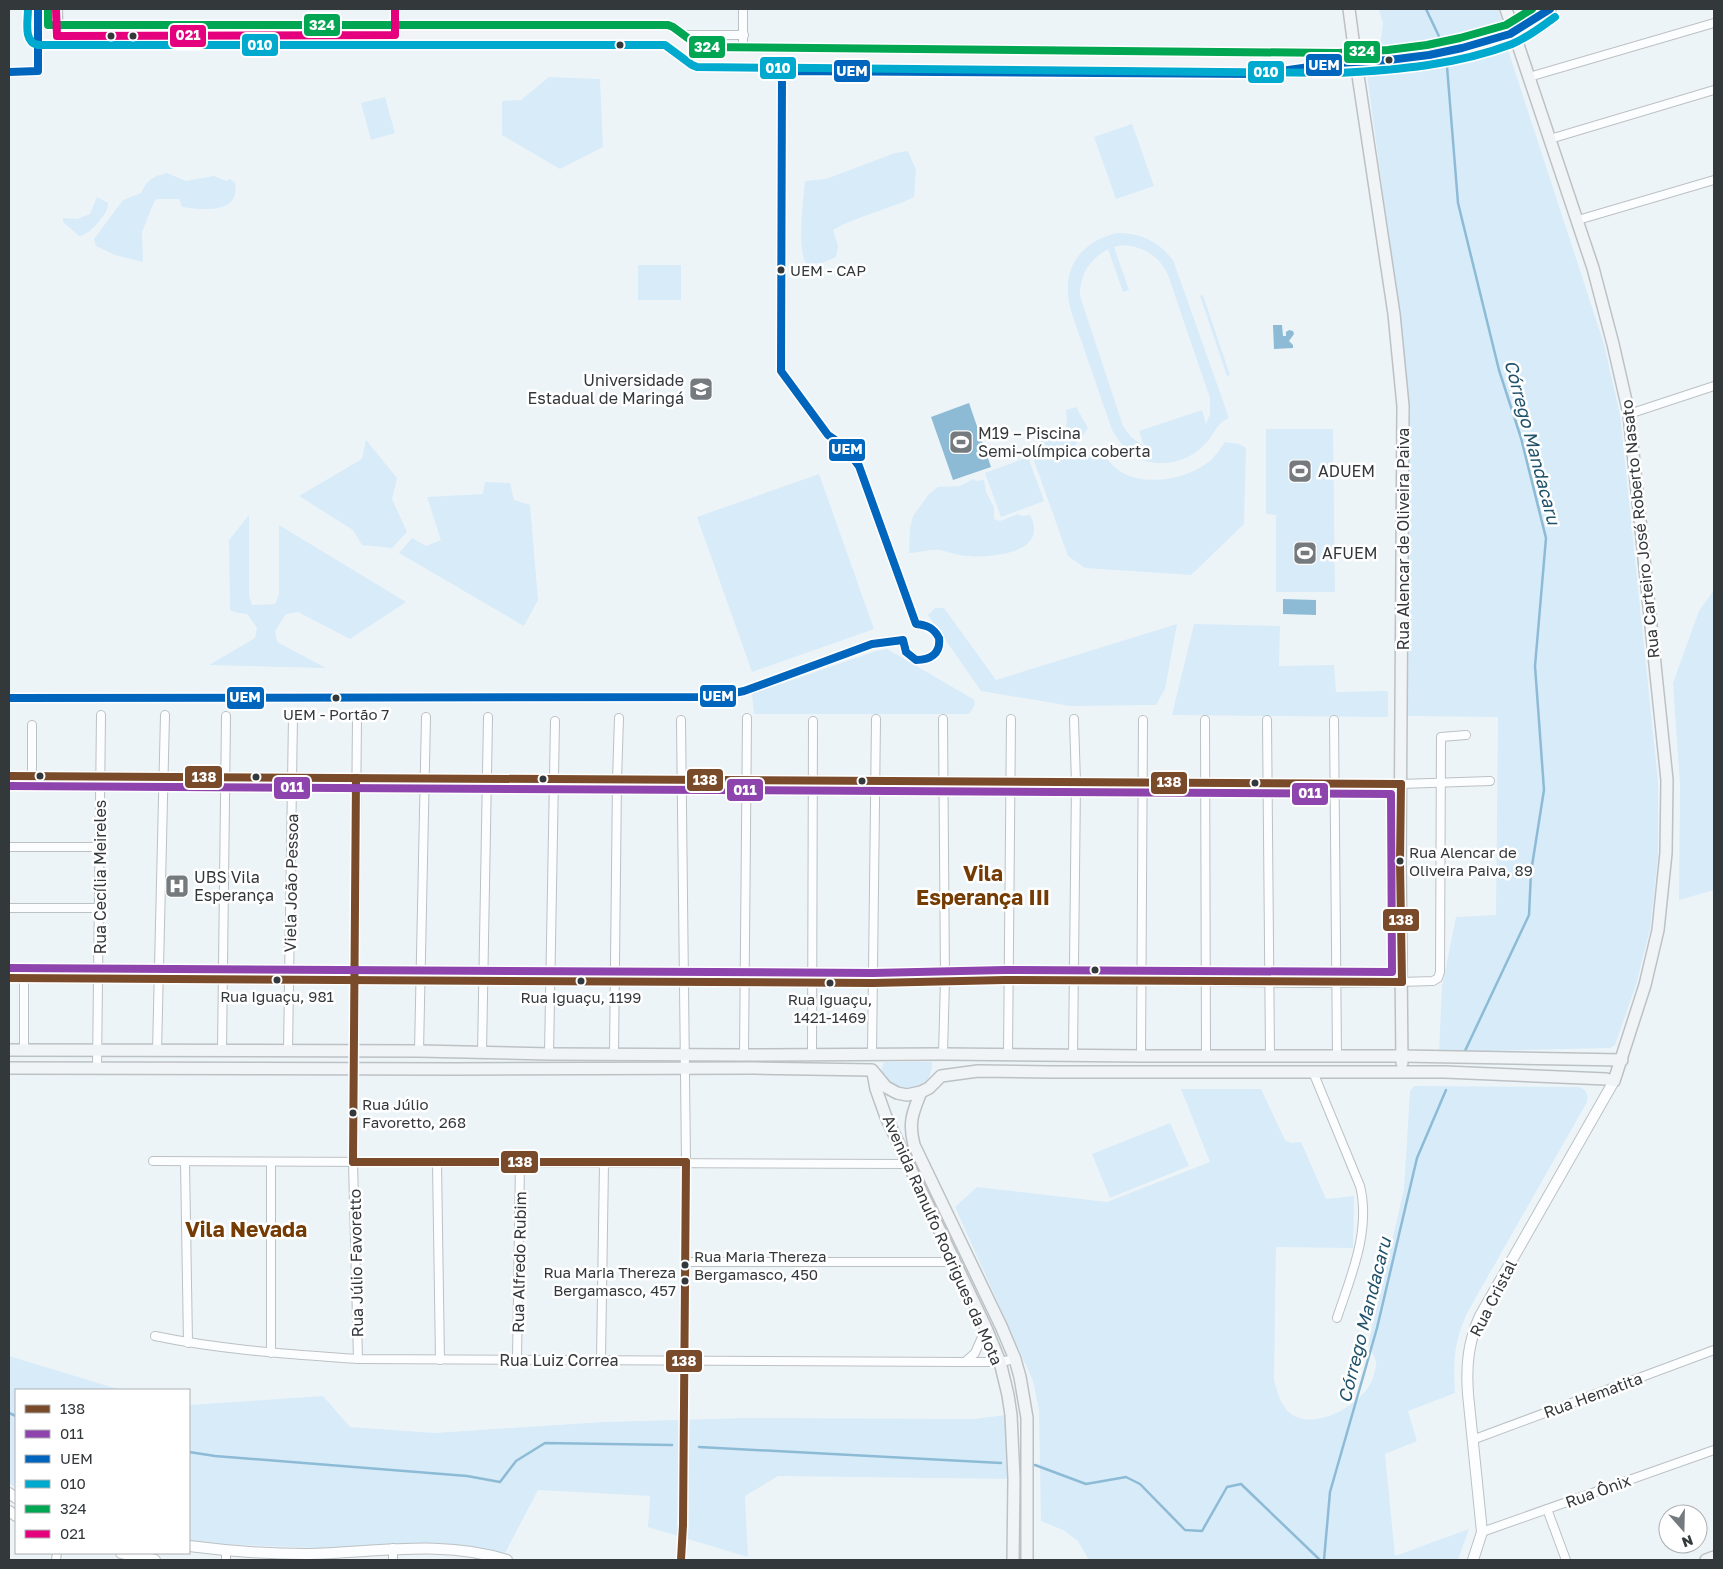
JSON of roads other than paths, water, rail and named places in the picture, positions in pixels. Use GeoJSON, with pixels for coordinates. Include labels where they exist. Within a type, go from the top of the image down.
{"type":"FeatureCollection","features":[{"type":"Feature","properties":{"kind":"main road"},"geometry":{"type":"LineString","coordinates":[[38,9],[38,35],[57,36],[668,36],[697,57],[1356,62],[1429,55],[1462,48],[1514,32],[1550,9]]}},
{"type":"Feature","properties":{"kind":"main road"},"geometry":{"type":"LineString","coordinates":[[56,9],[57,36]]}},
{"type":"Feature","properties":{"kind":"main road","name":"Rua Alencar de Oliveira Paiva"},"geometry":{"type":"LineString","coordinates":[[1349,9],[1394,314],[1403,406],[1400,862],[1403,1072]]}},
{"type":"Feature","properties":{"kind":"main road","name":"Rua Carteiro José Roberto Nasato"},"geometry":{"type":"LineString","coordinates":[[1506,9],[1578,220],[1613,344],[1630,414],[1667,780],[1667,807],[1666,852],[1658,930],[1645,985],[1622,1060]]}},
{"type":"Feature","properties":{"kind":"main road"},"geometry":{"type":"LineString","coordinates":[[9,1050],[288,1050],[744,1055],[1402,1056],[1622,1060]]}},
{"type":"Feature","properties":{"kind":"main road"},"geometry":{"type":"LineString","coordinates":[[941,1076],[943,1054]]}},
{"type":"Feature","properties":{"kind":"main road","name":"Avenida Ranulfo Rodrigues da Mota"},"geometry":{"type":"LineString","coordinates":[[872,1055],[872,1070],[876,1089],[886,1116],[986,1328],[1000,1362],[1011,1415],[1014,1479],[1013,1560]]}},
{"type":"Feature","properties":{"kind":"main road","name":"Rua Cristal"},"geometry":{"type":"LineString","coordinates":[[1614,1082],[1622,1060]]}},
{"type":"Feature","properties":{"kind":"main road"},"geometry":{"type":"LineString","coordinates":[[9,1068],[685,1068],[872,1070],[886,1087],[897,1093],[908,1095],[929,1088],[941,1076],[978,1071],[1454,1072],[1606,1079],[1614,1082]]}},
{"type":"Feature","properties":{"kind":"main road","name":"Avenida Ranulfo Rodrigues da Mota"},"geometry":{"type":"LineString","coordinates":[[921,1092],[910,1122],[910,1132],[914,1144],[1015,1359],[1024,1394],[1027,1418],[1027,1560]]}},
{"type":"Feature","properties":{"kind":"main road"},"geometry":{"type":"LineString","coordinates":[[1706,1560],[1714,1557]]}},
{"type":"Feature","properties":{"kind":"street"},"geometry":{"type":"LineString","coordinates":[[395,9],[395,35]]}},
{"type":"Feature","properties":{"kind":"street"},"geometry":{"type":"LineString","coordinates":[[743,9],[743,58]]}},
{"type":"Feature","properties":{"kind":"street"},"geometry":{"type":"LineString","coordinates":[[1529,77],[1714,23]]}},
{"type":"Feature","properties":{"kind":"street"},"geometry":{"type":"LineString","coordinates":[[668,36],[744,35]]}},
{"type":"Feature","properties":{"kind":"street"},"geometry":{"type":"LineString","coordinates":[[1550,139],[1714,90]]}},
{"type":"Feature","properties":{"kind":"street"},"geometry":{"type":"LineString","coordinates":[[1578,220],[1714,180]]}},
{"type":"Feature","properties":{"kind":"street"},"geometry":{"type":"LineString","coordinates":[[1630,414],[1714,386]]}},
{"type":"Feature","properties":{"kind":"street","name":"Rua Cecília Meireles"},"geometry":{"type":"LineString","coordinates":[[97,1068],[101,715]]}},
{"type":"Feature","properties":{"kind":"street"},"geometry":{"type":"LineString","coordinates":[[157,1051],[165,715]]}},
{"type":"Feature","properties":{"kind":"street"},"geometry":{"type":"LineString","coordinates":[[222,1051],[226,716]]}},
{"type":"Feature","properties":{"kind":"street","name":"Viela João Pessoa"},"geometry":{"type":"LineString","coordinates":[[288,1050],[293,716]]}},
{"type":"Feature","properties":{"kind":"street","name":"Rua Júlio Favoretto"},"geometry":{"type":"LineString","coordinates":[[357,717],[353,1162],[358,1359]]}},
{"type":"Feature","properties":{"kind":"street"},"geometry":{"type":"LineString","coordinates":[[419,1051],[426,717]]}},
{"type":"Feature","properties":{"kind":"street"},"geometry":{"type":"LineString","coordinates":[[482,1053],[488,718]]}},
{"type":"Feature","properties":{"kind":"street"},"geometry":{"type":"LineString","coordinates":[[614,1054],[619,718]]}},
{"type":"Feature","properties":{"kind":"street"},"geometry":{"type":"LineString","coordinates":[[744,1055],[747,718]]}},
{"type":"Feature","properties":{"kind":"street"},"geometry":{"type":"LineString","coordinates":[[872,1055],[876,719]]}},
{"type":"Feature","properties":{"kind":"street"},"geometry":{"type":"LineString","coordinates":[[943,719],[945,980],[943,1054]]}},
{"type":"Feature","properties":{"kind":"street"},"geometry":{"type":"LineString","coordinates":[[1008,1054],[1012,719]]}},
{"type":"Feature","properties":{"kind":"street"},"geometry":{"type":"LineString","coordinates":[[1073,1055],[1076,783],[1074,719]]}},
{"type":"Feature","properties":{"kind":"street"},"geometry":{"type":"LineString","coordinates":[[681,720],[686,1162],[684,1525],[681,1560]]}},
{"type":"Feature","properties":{"kind":"street"},"geometry":{"type":"LineString","coordinates":[[1141,1056],[1143,720]]}},
{"type":"Feature","properties":{"kind":"street"},"geometry":{"type":"LineString","coordinates":[[1205,720],[1206,1056]]}},
{"type":"Feature","properties":{"kind":"street"},"geometry":{"type":"LineString","coordinates":[[1267,720],[1271,982],[1270,1056]]}},
{"type":"Feature","properties":{"kind":"street"},"geometry":{"type":"LineString","coordinates":[[1334,720],[1337,1056]]}},
{"type":"Feature","properties":{"kind":"street"},"geometry":{"type":"LineString","coordinates":[[812,1055],[813,721]]}},
{"type":"Feature","properties":{"kind":"street"},"geometry":{"type":"LineString","coordinates":[[549,1054],[555,722]]}},
{"type":"Feature","properties":{"kind":"street"},"geometry":{"type":"LineString","coordinates":[[32,725],[32,776]]}},
{"type":"Feature","properties":{"kind":"street"},"geometry":{"type":"LineString","coordinates":[[9,978],[873,983],[1008,979],[1336,983],[1433,981],[1438,978],[1440,972],[1441,737],[1466,735]]}},
{"type":"Feature","properties":{"kind":"street"},"geometry":{"type":"LineString","coordinates":[[9,776],[1206,784],[1401,784],[1490,781]]}},
{"type":"Feature","properties":{"kind":"street"},"geometry":{"type":"LineString","coordinates":[[9,846],[100,847]]}},
{"type":"Feature","properties":{"kind":"street"},"geometry":{"type":"LineString","coordinates":[[9,908],[99,908]]}},
{"type":"Feature","properties":{"kind":"street"},"geometry":{"type":"LineString","coordinates":[[24,978],[24,1050]]}},
{"type":"Feature","properties":{"kind":"street"},"geometry":{"type":"LineString","coordinates":[[1314,1072],[1360,1186],[1364,1202],[1359,1251],[1337,1318]]}},
{"type":"Feature","properties":{"kind":"street","name":"Rua Cristal"},"geometry":{"type":"LineString","coordinates":[[1473,1560],[1482,1532],[1467,1374],[1468,1356],[1474,1330],[1480,1316],[1614,1082]]}},
{"type":"Feature","properties":{"kind":"street"},"geometry":{"type":"LineString","coordinates":[[153,1161],[908,1164]]}},
{"type":"Feature","properties":{"kind":"street"},"geometry":{"type":"LineString","coordinates":[[185,1162],[188,1343]]}},
{"type":"Feature","properties":{"kind":"street"},"geometry":{"type":"LineString","coordinates":[[271,1162],[271,1353]]}},
{"type":"Feature","properties":{"kind":"street"},"geometry":{"type":"LineString","coordinates":[[437,1163],[440,1360]]}},
{"type":"Feature","properties":{"kind":"street","name":"Rua Alfredo Rubim"},"geometry":{"type":"LineString","coordinates":[[517,1360],[520,1163]]}},
{"type":"Feature","properties":{"kind":"street"},"geometry":{"type":"LineString","coordinates":[[601,1360],[604,1163]]}},
{"type":"Feature","properties":{"kind":"street"},"geometry":{"type":"LineString","coordinates":[[686,1262],[954,1262]]}},
{"type":"Feature","properties":{"kind":"street"},"geometry":{"type":"LineString","coordinates":[[965,1362],[974,1352],[986,1328]]}},
{"type":"Feature","properties":{"kind":"street","name":"Rua Luiz Correa"},"geometry":{"type":"LineString","coordinates":[[155,1336],[188,1343],[271,1353],[358,1359],[1000,1362],[1015,1359]]}},
{"type":"Feature","properties":{"kind":"street","name":"Rua Hematita"},"geometry":{"type":"LineString","coordinates":[[1472,1440],[1714,1350]]}},
{"type":"Feature","properties":{"kind":"street","name":"Rua Ônix"},"geometry":{"type":"LineString","coordinates":[[1482,1532],[1714,1450]]}},
{"type":"Feature","properties":{"kind":"street"},"geometry":{"type":"LineString","coordinates":[[1546,1510],[1566,1560]]}},
{"type":"Feature","properties":{"kind":"street"},"geometry":{"type":"LineString","coordinates":[[190,1546],[226,1555],[307,1557],[393,1548],[466,1551],[507,1560]]}},
{"type":"Feature","properties":{"kind":"street"},"geometry":{"type":"LineString","coordinates":[[393,1548],[393,1560]]}},
{"type":"Feature","properties":{"kind":"street"},"geometry":{"type":"LineString","coordinates":[[126,1554],[148,1558]]}},
{"type":"Feature","properties":{"kind":"water"},"geometry":{"type":"Polygon","coordinates":[[[1273,325],[1282,325],[1283,336],[1286,336],[1286,332],[1289,330],[1293,331],[1294,334],[1289,341],[1293,348],[1274,349],[1273,325]]]}},
{"type":"Feature","properties":{"kind":"water","name":"M19 – Piscina Semi-olímpica coberta"},"geometry":{"type":"Polygon","coordinates":[[[969,403],[991,467],[953,480],[931,417],[969,403]]]}},
{"type":"Feature","properties":{"kind":"water","name":"AFUEM"},"geometry":{"type":"Polygon","coordinates":[[[1283,599],[1316,600],[1316,615],[1283,614],[1283,599]]]}},
{"type":"Feature","properties":{"kind":"waterway","name":"Córrego Mandacaru"},"geometry":{"type":"LineString","coordinates":[[1426,9],[1445,49]]}},
{"type":"Feature","properties":{"kind":"waterway","name":"Córrego Mandacaru"},"geometry":{"type":"LineString","coordinates":[[1446,54],[1458,203],[1499,370],[1521,438],[1546,538],[1535,666],[1544,790],[1531,872],[1529,915],[1464,1053]]}},
{"type":"Feature","properties":{"kind":"waterway","name":"Córrego Mandacaru"},"geometry":{"type":"LineString","coordinates":[[1324,1560],[1330,1492],[1377,1328],[1417,1158],[1446,1090]]}},
{"type":"Feature","properties":{"kind":"waterway"},"geometry":{"type":"LineString","coordinates":[[9,1413],[15,1416]]}},
{"type":"Feature","properties":{"kind":"waterway"},"geometry":{"type":"LineString","coordinates":[[190,1452],[215,1456],[467,1476],[500,1482],[516,1461],[545,1443],[672,1445]]}},
{"type":"Feature","properties":{"kind":"waterway"},"geometry":{"type":"LineString","coordinates":[[699,1447],[1001,1463]]}},
{"type":"Feature","properties":{"kind":"waterway"},"geometry":{"type":"LineString","coordinates":[[1035,1465],[1086,1484],[1126,1477],[1140,1484],[1185,1530],[1202,1531],[1227,1487],[1241,1484],[1320,1560]]}},
{"type":"Feature","properties":{"kind":"place","name":"UEM - CAP"},"geometry":{"type":"Point","coordinates":[781,270]}},
{"type":"Feature","properties":{"kind":"place","name":"Universidade Estadual de Maringá"},"geometry":{"type":"Point","coordinates":[701,389]}},
{"type":"Feature","properties":{"kind":"place","name":"M19 – Piscina Semi-olímpica coberta"},"geometry":{"type":"Point","coordinates":[961,442]}},
{"type":"Feature","properties":{"kind":"place","name":"ADUEM"},"geometry":{"type":"Point","coordinates":[1300,471]}},
{"type":"Feature","properties":{"kind":"place","name":"AFUEM"},"geometry":{"type":"Point","coordinates":[1305,553]}},
{"type":"Feature","properties":{"kind":"place","name":"UEM - Portão 7"},"geometry":{"type":"Point","coordinates":[336,698]}},
{"type":"Feature","properties":{"kind":"place","name":"Rua Alencar de Oliveira Paiva, 89"},"geometry":{"type":"Point","coordinates":[1400,861]}},
{"type":"Feature","properties":{"kind":"place","name":"UBS Vila Esperança"},"geometry":{"type":"Point","coordinates":[177,886]}},
{"type":"Feature","properties":{"kind":"place","name":"Rua Iguaçu, 981"},"geometry":{"type":"Point","coordinates":[277,980]}},
{"type":"Feature","properties":{"kind":"place","name":"Rua Iguaçu, 1199"},"geometry":{"type":"Point","coordinates":[581,981]}},
{"type":"Feature","properties":{"kind":"place","name":"Rua Iguaçu, 1421-1469"},"geometry":{"type":"Point","coordinates":[830,983]}},
{"type":"Feature","properties":{"kind":"place","name":"Rua Júlio Favoretto, 268"},"geometry":{"type":"Point","coordinates":[353,1113]}},
{"type":"Feature","properties":{"kind":"place","name":"Rua Maria Thereza Bergamasco, 450"},"geometry":{"type":"Point","coordinates":[685,1265]}},
{"type":"Feature","properties":{"kind":"place","name":"Rua Maria Thereza Bergamasco, 457"},"geometry":{"type":"Point","coordinates":[685,1281]}},
{"type":"Feature","properties":{"kind":"district","name":"Vila Esperança III"},"geometry":{"type":"Point","coordinates":[983,885]}},
{"type":"Feature","properties":{"kind":"district","name":"Vila Nevada"},"geometry":{"type":"Point","coordinates":[246,1229]}}]}
